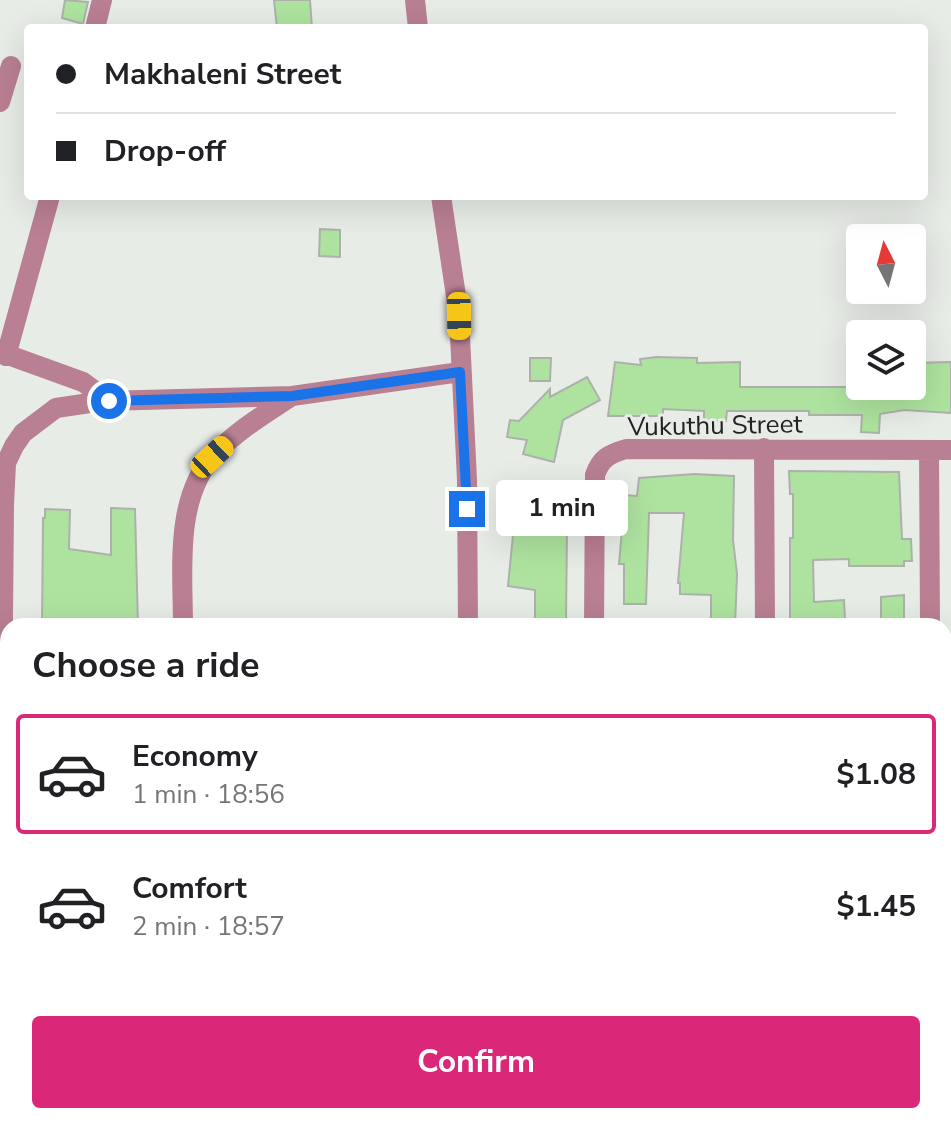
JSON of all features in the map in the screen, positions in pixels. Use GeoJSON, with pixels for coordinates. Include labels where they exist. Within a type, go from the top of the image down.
{"type":"FeatureCollection","features":[{"type":"Feature","properties":{"kind":"street"},"geometry":{"type":"LineString","coordinates":[[96,24],[102,0]]}},
{"type":"Feature","properties":{"kind":"street"},"geometry":{"type":"LineString","coordinates":[[415,0],[418,24]]}},
{"type":"Feature","properties":{"kind":"street"},"geometry":{"type":"LineString","coordinates":[[0,102],[11,66]]}},
{"type":"Feature","properties":{"kind":"street"},"geometry":{"type":"LineString","coordinates":[[49,200],[3,354],[83,382],[106,401]]}},
{"type":"Feature","properties":{"kind":"street"},"geometry":{"type":"LineString","coordinates":[[442,200],[459,316],[467,480],[468,618]]}},
{"type":"Feature","properties":{"kind":"street"},"geometry":{"type":"LineString","coordinates":[[2,618],[3,477],[6,463],[23,433],[56,408],[106,401],[292,396],[460,372]]}},
{"type":"Feature","properties":{"kind":"street"},"geometry":{"type":"LineString","coordinates":[[183,618],[184,531],[192,492],[212,457],[242,429],[292,396]]}},
{"type":"Feature","properties":{"kind":"street"},"geometry":{"type":"LineString","coordinates":[[764,448],[765,618]]}},
{"type":"Feature","properties":{"kind":"street","name":"Vukuthu Street"},"geometry":{"type":"LineString","coordinates":[[594,618],[595,475],[607,455],[626,449],[951,450]]}},
{"type":"Feature","properties":{"kind":"street"},"geometry":{"type":"LineString","coordinates":[[929,450],[930,618]]}},
{"type":"Feature","properties":{"kind":"building"},"geometry":{"type":"Polygon","coordinates":[[[65,0],[88,2],[83,24],[62,18],[65,0]]]}},
{"type":"Feature","properties":{"kind":"building"},"geometry":{"type":"Polygon","coordinates":[[[274,0],[310,0],[312,24],[277,24],[274,0]]]}},
{"type":"Feature","properties":{"kind":"building"},"geometry":{"type":"Polygon","coordinates":[[[320,229],[340,230],[340,257],[319,256],[320,229]]]}},
{"type":"Feature","properties":{"kind":"building"},"geometry":{"type":"Polygon","coordinates":[[[530,358],[551,358],[550,381],[530,381],[530,358]]]}},
{"type":"Feature","properties":{"kind":"building"},"geometry":{"type":"Polygon","coordinates":[[[697,358],[697,363],[740,362],[740,387],[846,387],[846,400],[926,400],[926,363],[951,362],[951,413],[904,410],[880,414],[879,433],[861,432],[862,415],[809,415],[809,411],[727,411],[726,421],[704,421],[704,411],[663,409],[663,416],[608,416],[615,362],[641,365],[640,359],[697,358]]]}},
{"type":"Feature","properties":{"kind":"building"},"geometry":{"type":"Polygon","coordinates":[[[587,377],[600,400],[563,420],[554,462],[523,454],[527,440],[507,437],[510,420],[519,421],[550,389],[550,397],[587,377]]]}},
{"type":"Feature","properties":{"kind":"building"},"geometry":{"type":"Polygon","coordinates":[[[789,471],[899,472],[902,539],[911,539],[912,561],[904,561],[904,566],[849,566],[849,559],[813,560],[814,602],[844,600],[845,618],[790,618],[793,494],[790,494],[789,471]]]}},
{"type":"Feature","properties":{"kind":"building"},"geometry":{"type":"Polygon","coordinates":[[[694,474],[734,476],[735,618],[711,618],[711,595],[680,594],[678,583],[684,513],[649,513],[646,604],[624,604],[624,564],[619,564],[625,495],[637,496],[639,478],[694,474]]]}},
{"type":"Feature","properties":{"kind":"building"},"geometry":{"type":"Polygon","coordinates":[[[512,487],[567,491],[567,507],[574,507],[574,531],[567,531],[566,618],[535,618],[535,590],[508,586],[514,525],[510,525],[512,487]]]}},
{"type":"Feature","properties":{"kind":"building"},"geometry":{"type":"Polygon","coordinates":[[[111,508],[135,509],[138,618],[42,618],[45,509],[70,510],[69,549],[111,555],[111,508]]]}},
{"type":"Feature","properties":{"kind":"building"},"geometry":{"type":"Polygon","coordinates":[[[904,595],[904,618],[881,618],[881,597],[904,595]]]}},
{"type":"Feature","properties":{"kind":"route"},"geometry":{"type":"LineString","coordinates":[[109,401],[292,396],[460,372],[467,509]]}}]}
